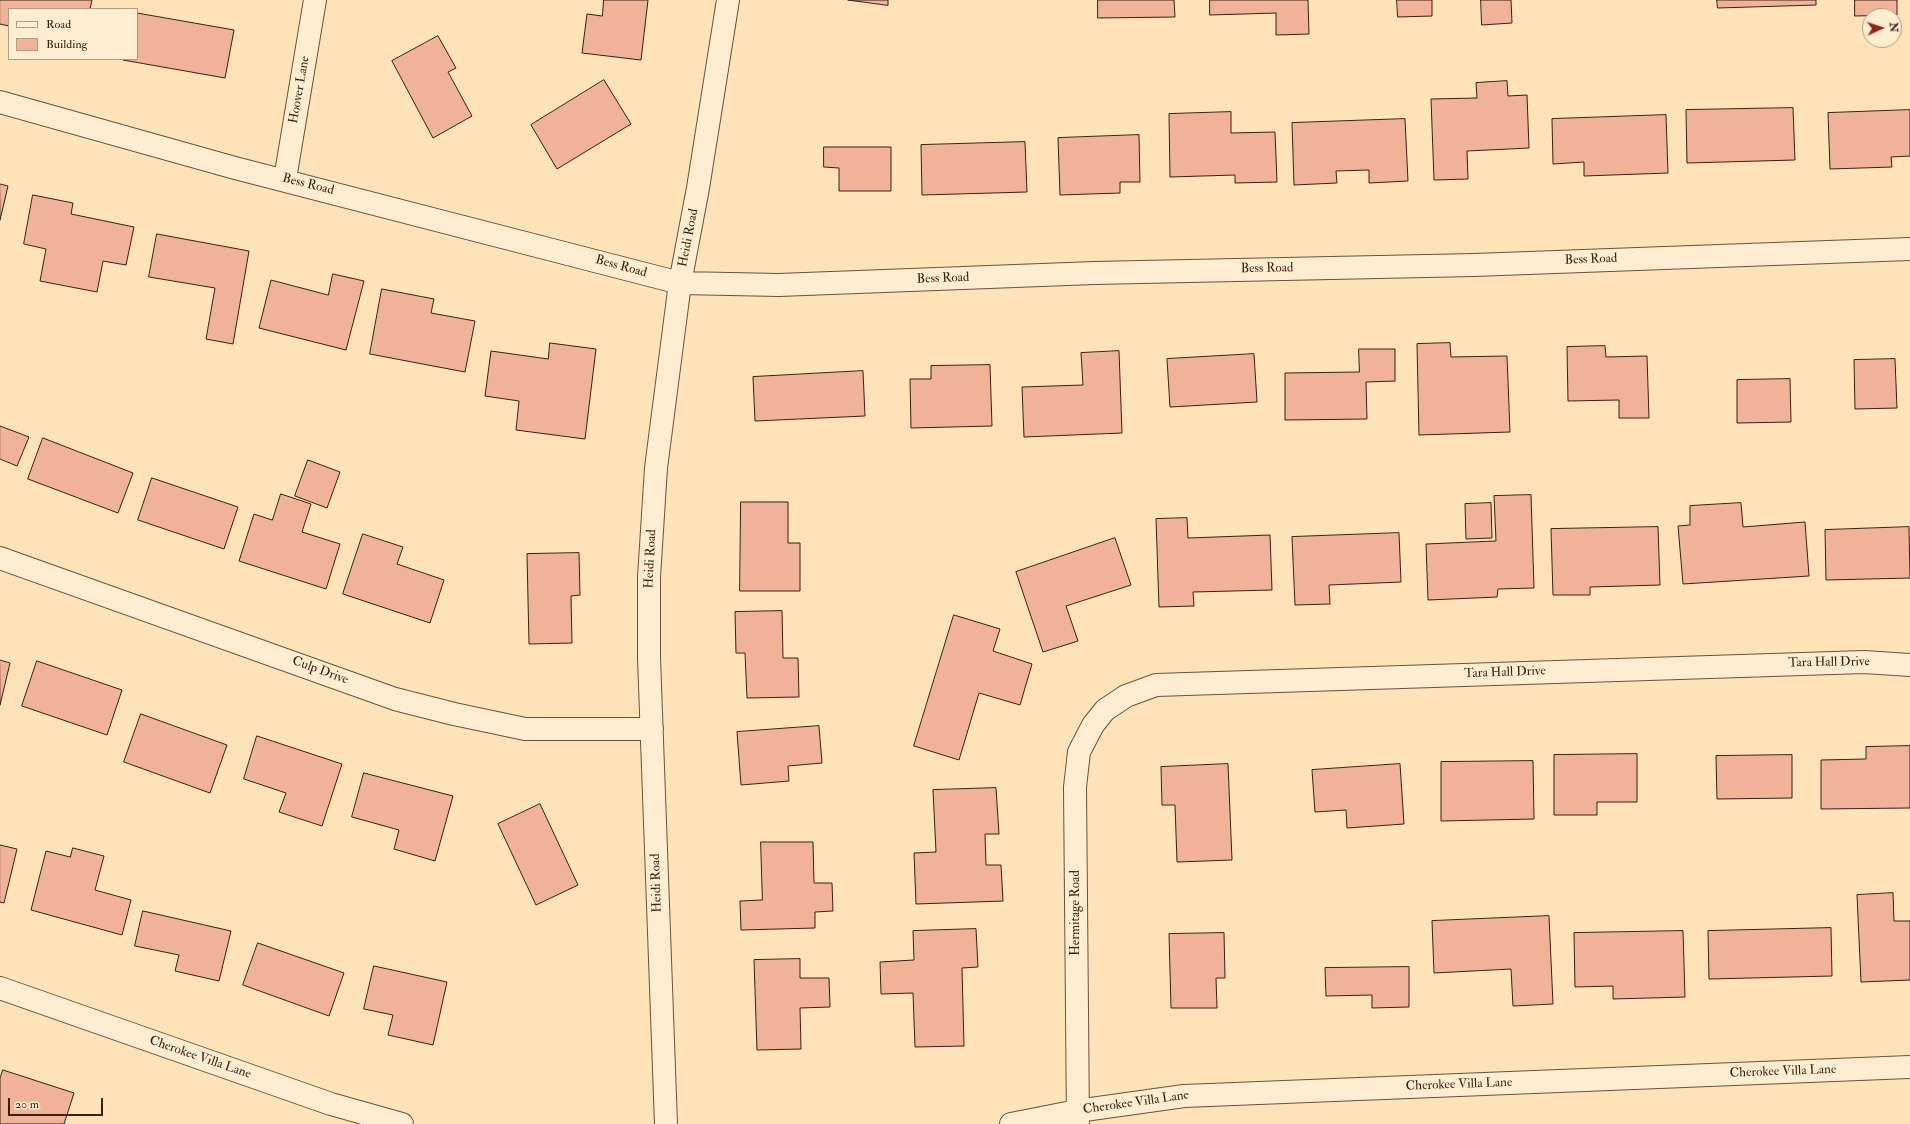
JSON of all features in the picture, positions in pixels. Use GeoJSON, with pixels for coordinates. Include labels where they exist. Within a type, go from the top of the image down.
{"type":"FeatureCollection","features":[{"type":"Feature","properties":{"kind":"street","name":"Hoover Lane"},"geometry":{"type":"LineString","coordinates":[[285,179],[315,0]]}},
{"type":"Feature","properties":{"kind":"street","name":"Heidi Road"},"geometry":{"type":"LineString","coordinates":[[666,1124],[649,658],[649,578],[656,468],[680,283],[698,188],[728,0]]}},
{"type":"Feature","properties":{"kind":"street","name":"Bess Road"},"geometry":{"type":"LineString","coordinates":[[0,102],[235,168],[285,179],[680,283],[779,285],[1094,273],[1474,265],[1910,249]]}},
{"type":"Feature","properties":{"kind":"street","name":"Culp Drive"},"geometry":{"type":"LineString","coordinates":[[0,558],[395,699],[447,712],[526,728],[652,729]]}},
{"type":"Feature","properties":{"kind":"street","name":"Tara Hall Drive"},"geometry":{"type":"LineString","coordinates":[[1106,710],[1126,696],[1156,685],[1856,662],[1910,665]]}},
{"type":"Feature","properties":{"kind":"street","name":"Hermitage Road"},"geometry":{"type":"LineString","coordinates":[[1078,1118],[1075,787],[1079,752],[1093,725],[1106,710]]}},
{"type":"Feature","properties":{"kind":"street","name":"Cherokee Villa Lane"},"geometry":{"type":"LineString","coordinates":[[0,988],[332,1104],[402,1124]]}},
{"type":"Feature","properties":{"kind":"street","name":"Cherokee Villa Lane"},"geometry":{"type":"LineString","coordinates":[[1011,1124],[1078,1118],[1184,1096],[1910,1067]]}},
{"type":"Feature","properties":{"kind":"building"},"geometry":{"type":"Polygon","coordinates":[[[0,0],[92,0],[90,8],[8,8],[8,26],[0,24],[0,0]]]}},
{"type":"Feature","properties":{"kind":"building"},"geometry":{"type":"Polygon","coordinates":[[[604,0],[648,0],[641,60],[582,53],[587,14],[602,16],[604,0]]]}},
{"type":"Feature","properties":{"kind":"building"},"geometry":{"type":"Polygon","coordinates":[[[848,0],[888,0],[888,5],[848,0]]]}},
{"type":"Feature","properties":{"kind":"building"},"geometry":{"type":"Polygon","coordinates":[[[1098,0],[1174,0],[1175,17],[1098,18],[1098,0]]]}},
{"type":"Feature","properties":{"kind":"building"},"geometry":{"type":"Polygon","coordinates":[[[1210,0],[1308,0],[1309,34],[1276,35],[1276,13],[1210,15],[1210,0]]]}},
{"type":"Feature","properties":{"kind":"building"},"geometry":{"type":"Polygon","coordinates":[[[1397,0],[1432,0],[1432,16],[1398,17],[1397,0]]]}},
{"type":"Feature","properties":{"kind":"building"},"geometry":{"type":"Polygon","coordinates":[[[1481,0],[1511,0],[1512,23],[1482,25],[1481,0]]]}},
{"type":"Feature","properties":{"kind":"building"},"geometry":{"type":"Polygon","coordinates":[[[1717,0],[1816,0],[1816,5],[1718,8],[1717,0]]]}},
{"type":"Feature","properties":{"kind":"building"},"geometry":{"type":"Polygon","coordinates":[[[1855,0],[1897,0],[1897,8],[1862,8],[1862,16],[1855,16],[1855,0]]]}},
{"type":"Feature","properties":{"kind":"building"},"geometry":{"type":"Polygon","coordinates":[[[138,13],[234,30],[225,78],[123,60],[138,60],[138,13]]]}},
{"type":"Feature","properties":{"kind":"building"},"geometry":{"type":"Polygon","coordinates":[[[438,36],[456,68],[448,72],[472,116],[433,138],[392,61],[438,36]]]}},
{"type":"Feature","properties":{"kind":"building"},"geometry":{"type":"Polygon","coordinates":[[[604,80],[631,124],[557,169],[531,125],[604,80]]]}},
{"type":"Feature","properties":{"kind":"building"},"geometry":{"type":"Polygon","coordinates":[[[1507,81],[1508,96],[1527,95],[1529,148],[1467,151],[1468,179],[1434,180],[1431,99],[1477,98],[1476,83],[1507,81]]]}},
{"type":"Feature","properties":{"kind":"building"},"geometry":{"type":"Polygon","coordinates":[[[1793,108],[1795,160],[1687,163],[1686,110],[1793,108]]]}},
{"type":"Feature","properties":{"kind":"building"},"geometry":{"type":"Polygon","coordinates":[[[1910,110],[1910,156],[1891,157],[1892,167],[1830,169],[1828,113],[1910,110]]]}},
{"type":"Feature","properties":{"kind":"building"},"geometry":{"type":"Polygon","coordinates":[[[1231,112],[1231,133],[1275,132],[1277,182],[1235,183],[1235,175],[1170,177],[1169,114],[1231,112]]]}},
{"type":"Feature","properties":{"kind":"building"},"geometry":{"type":"Polygon","coordinates":[[[1666,115],[1668,173],[1584,176],[1584,162],[1553,164],[1552,119],[1666,115]]]}},
{"type":"Feature","properties":{"kind":"building"},"geometry":{"type":"Polygon","coordinates":[[[1405,119],[1408,181],[1369,183],[1369,170],[1336,171],[1337,183],[1294,185],[1292,123],[1405,119]]]}},
{"type":"Feature","properties":{"kind":"building"},"geometry":{"type":"Polygon","coordinates":[[[1139,135],[1140,182],[1120,182],[1120,193],[1060,195],[1058,138],[1139,135]]]}},
{"type":"Feature","properties":{"kind":"building"},"geometry":{"type":"Polygon","coordinates":[[[1025,142],[1027,192],[922,195],[921,145],[1025,142]]]}},
{"type":"Feature","properties":{"kind":"building"},"geometry":{"type":"Polygon","coordinates":[[[824,147],[891,147],[891,191],[839,191],[839,168],[824,167],[824,147]]]}},
{"type":"Feature","properties":{"kind":"building"},"geometry":{"type":"Polygon","coordinates":[[[0,184],[8,186],[0,220],[0,184]]]}},
{"type":"Feature","properties":{"kind":"building"},"geometry":{"type":"Polygon","coordinates":[[[33,195],[73,203],[71,214],[134,227],[126,265],[103,261],[97,292],[40,281],[46,249],[24,244],[33,195]]]}},
{"type":"Feature","properties":{"kind":"building"},"geometry":{"type":"Polygon","coordinates":[[[157,234],[249,251],[233,344],[206,339],[215,288],[149,277],[157,234]]]}},
{"type":"Feature","properties":{"kind":"building"},"geometry":{"type":"Polygon","coordinates":[[[333,274],[364,281],[346,350],[259,328],[271,280],[328,295],[333,274]]]}},
{"type":"Feature","properties":{"kind":"building"},"geometry":{"type":"Polygon","coordinates":[[[382,289],[434,299],[431,313],[475,321],[465,372],[370,354],[382,289]]]}},
{"type":"Feature","properties":{"kind":"building"},"geometry":{"type":"Polygon","coordinates":[[[550,343],[596,349],[585,439],[516,430],[519,401],[485,396],[491,351],[548,359],[550,343]]]}},
{"type":"Feature","properties":{"kind":"building"},"geometry":{"type":"Polygon","coordinates":[[[1450,343],[1451,357],[1507,356],[1510,432],[1419,435],[1417,344],[1450,343]]]}},
{"type":"Feature","properties":{"kind":"building"},"geometry":{"type":"Polygon","coordinates":[[[1605,346],[1606,357],[1647,356],[1649,418],[1619,418],[1619,400],[1568,401],[1567,347],[1605,346]]]}},
{"type":"Feature","properties":{"kind":"building"},"geometry":{"type":"Polygon","coordinates":[[[1359,349],[1395,349],[1395,381],[1366,382],[1367,419],[1285,420],[1285,373],[1359,372],[1359,349]]]}},
{"type":"Feature","properties":{"kind":"building"},"geometry":{"type":"Polygon","coordinates":[[[1119,351],[1122,433],[1024,437],[1022,387],[1083,385],[1081,353],[1119,351]]]}},
{"type":"Feature","properties":{"kind":"building"},"geometry":{"type":"Polygon","coordinates":[[[1254,354],[1257,402],[1170,407],[1167,359],[1254,354]]]}},
{"type":"Feature","properties":{"kind":"building"},"geometry":{"type":"Polygon","coordinates":[[[1895,359],[1897,408],[1855,409],[1854,360],[1895,359]]]}},
{"type":"Feature","properties":{"kind":"building"},"geometry":{"type":"Polygon","coordinates":[[[990,365],[992,426],[911,428],[910,379],[931,379],[931,366],[990,365]]]}},
{"type":"Feature","properties":{"kind":"building"},"geometry":{"type":"Polygon","coordinates":[[[863,371],[865,416],[755,421],[753,377],[863,371]]]}},
{"type":"Feature","properties":{"kind":"building"},"geometry":{"type":"Polygon","coordinates":[[[1790,379],[1791,422],[1737,423],[1737,380],[1790,379]]]}},
{"type":"Feature","properties":{"kind":"building"},"geometry":{"type":"Polygon","coordinates":[[[0,426],[29,437],[17,466],[0,459],[0,426]]]}},
{"type":"Feature","properties":{"kind":"building"},"geometry":{"type":"Polygon","coordinates":[[[43,438],[133,473],[118,513],[28,479],[43,438]]]}},
{"type":"Feature","properties":{"kind":"building"},"geometry":{"type":"Polygon","coordinates":[[[308,460],[340,472],[327,508],[295,496],[308,460]]]}},
{"type":"Feature","properties":{"kind":"building"},"geometry":{"type":"Polygon","coordinates":[[[152,478],[238,507],[224,549],[138,520],[152,478]]]}},
{"type":"Feature","properties":{"kind":"building"},"geometry":{"type":"Polygon","coordinates":[[[281,494],[311,504],[302,532],[340,544],[326,589],[239,561],[254,514],[272,520],[281,494]]]}},
{"type":"Feature","properties":{"kind":"building"},"geometry":{"type":"Polygon","coordinates":[[[1531,495],[1534,588],[1498,589],[1497,597],[1428,600],[1426,544],[1496,541],[1494,496],[1531,495]]]}},
{"type":"Feature","properties":{"kind":"building"},"geometry":{"type":"Polygon","coordinates":[[[741,502],[788,502],[788,543],[800,543],[800,591],[740,591],[741,502]]]}},
{"type":"Feature","properties":{"kind":"building"},"geometry":{"type":"Polygon","coordinates":[[[1491,503],[1492,538],[1466,539],[1465,504],[1491,503]]]}},
{"type":"Feature","properties":{"kind":"building"},"geometry":{"type":"Polygon","coordinates":[[[1741,503],[1743,527],[1805,522],[1809,576],[1683,584],[1678,526],[1690,525],[1690,506],[1741,503]]]}},
{"type":"Feature","properties":{"kind":"building"},"geometry":{"type":"Polygon","coordinates":[[[1187,518],[1188,538],[1270,535],[1272,590],[1193,592],[1194,606],[1159,607],[1156,519],[1187,518]]]}},
{"type":"Feature","properties":{"kind":"building"},"geometry":{"type":"Polygon","coordinates":[[[1658,527],[1660,585],[1590,587],[1590,595],[1553,595],[1551,529],[1658,527]]]}},
{"type":"Feature","properties":{"kind":"building"},"geometry":{"type":"Polygon","coordinates":[[[1909,527],[1910,578],[1826,580],[1825,530],[1909,527]]]}},
{"type":"Feature","properties":{"kind":"building"},"geometry":{"type":"Polygon","coordinates":[[[1399,533],[1401,582],[1329,585],[1330,604],[1295,605],[1292,537],[1399,533]]]}},
{"type":"Feature","properties":{"kind":"building"},"geometry":{"type":"Polygon","coordinates":[[[363,534],[403,547],[397,564],[444,580],[430,623],[343,594],[363,534]]]}},
{"type":"Feature","properties":{"kind":"building"},"geometry":{"type":"Polygon","coordinates":[[[1115,538],[1131,585],[1066,606],[1078,641],[1043,652],[1016,572],[1115,538]]]}},
{"type":"Feature","properties":{"kind":"building"},"geometry":{"type":"Polygon","coordinates":[[[579,553],[580,595],[571,596],[572,643],[529,644],[527,554],[579,553]]]}},
{"type":"Feature","properties":{"kind":"building"},"geometry":{"type":"Polygon","coordinates":[[[782,611],[783,658],[798,658],[799,697],[747,698],[745,653],[736,653],[735,612],[782,611]]]}},
{"type":"Feature","properties":{"kind":"building"},"geometry":{"type":"Polygon","coordinates":[[[954,615],[1000,629],[993,651],[1032,664],[1020,705],[979,693],[959,760],[914,746],[954,615]]]}},
{"type":"Feature","properties":{"kind":"building"},"geometry":{"type":"Polygon","coordinates":[[[0,660],[10,663],[0,705],[0,660]]]}},
{"type":"Feature","properties":{"kind":"building"},"geometry":{"type":"Polygon","coordinates":[[[37,661],[122,690],[107,735],[22,706],[37,661]]]}},
{"type":"Feature","properties":{"kind":"building"},"geometry":{"type":"Polygon","coordinates":[[[141,714],[227,745],[210,793],[124,762],[141,714]]]}},
{"type":"Feature","properties":{"kind":"building"},"geometry":{"type":"Polygon","coordinates":[[[819,726],[822,763],[788,766],[789,781],[741,785],[737,732],[819,726]]]}},
{"type":"Feature","properties":{"kind":"building"},"geometry":{"type":"Polygon","coordinates":[[[257,736],[342,764],[322,826],[279,812],[286,793],[244,779],[257,736]]]}},
{"type":"Feature","properties":{"kind":"building"},"geometry":{"type":"Polygon","coordinates":[[[1910,746],[1910,808],[1821,809],[1821,760],[1866,759],[1866,747],[1910,746]]]}},
{"type":"Feature","properties":{"kind":"building"},"geometry":{"type":"Polygon","coordinates":[[[1637,754],[1637,802],[1597,802],[1597,815],[1554,815],[1554,755],[1637,754]]]}},
{"type":"Feature","properties":{"kind":"building"},"geometry":{"type":"Polygon","coordinates":[[[1792,755],[1792,798],[1717,799],[1716,756],[1792,755]]]}},
{"type":"Feature","properties":{"kind":"building"},"geometry":{"type":"Polygon","coordinates":[[[1533,761],[1534,819],[1441,821],[1441,762],[1533,761]]]}},
{"type":"Feature","properties":{"kind":"building"},"geometry":{"type":"Polygon","coordinates":[[[1228,764],[1232,860],[1177,862],[1175,805],[1162,805],[1161,767],[1228,764]]]}},
{"type":"Feature","properties":{"kind":"building"},"geometry":{"type":"Polygon","coordinates":[[[1400,764],[1404,824],[1347,828],[1346,810],[1315,812],[1312,770],[1400,764]]]}},
{"type":"Feature","properties":{"kind":"building"},"geometry":{"type":"Polygon","coordinates":[[[364,773],[453,796],[435,861],[394,849],[399,830],[352,817],[364,773]]]}},
{"type":"Feature","properties":{"kind":"building"},"geometry":{"type":"Polygon","coordinates":[[[996,788],[999,834],[985,834],[986,865],[1001,865],[1003,901],[916,904],[914,853],[936,852],[933,790],[996,788]]]}},
{"type":"Feature","properties":{"kind":"building"},"geometry":{"type":"Polygon","coordinates":[[[540,804],[578,885],[536,905],[498,824],[540,804]]]}},
{"type":"Feature","properties":{"kind":"building"},"geometry":{"type":"Polygon","coordinates":[[[761,842],[813,842],[814,883],[832,883],[833,911],[815,912],[815,928],[741,930],[740,901],[762,900],[761,842]]]}},
{"type":"Feature","properties":{"kind":"building"},"geometry":{"type":"Polygon","coordinates":[[[0,845],[17,849],[4,903],[0,902],[0,845]]]}},
{"type":"Feature","properties":{"kind":"building"},"geometry":{"type":"Polygon","coordinates":[[[73,848],[104,856],[95,890],[131,900],[122,935],[31,910],[46,851],[70,857],[73,848]]]}},
{"type":"Feature","properties":{"kind":"building"},"geometry":{"type":"Polygon","coordinates":[[[1893,893],[1894,921],[1910,921],[1910,980],[1861,982],[1857,895],[1893,893]]]}},
{"type":"Feature","properties":{"kind":"building"},"geometry":{"type":"Polygon","coordinates":[[[143,911],[231,931],[219,981],[175,971],[179,955],[135,946],[143,911]]]}},
{"type":"Feature","properties":{"kind":"building"},"geometry":{"type":"Polygon","coordinates":[[[1549,916],[1553,1004],[1513,1006],[1511,969],[1434,973],[1432,921],[1549,916]]]}},
{"type":"Feature","properties":{"kind":"building"},"geometry":{"type":"Polygon","coordinates":[[[1831,928],[1832,976],[1709,979],[1708,931],[1831,928]]]}},
{"type":"Feature","properties":{"kind":"building"},"geometry":{"type":"Polygon","coordinates":[[[976,929],[978,967],[962,968],[964,1046],[915,1047],[913,993],[881,994],[880,962],[914,960],[913,931],[976,929]]]}},
{"type":"Feature","properties":{"kind":"building"},"geometry":{"type":"Polygon","coordinates":[[[1683,931],[1685,997],[1613,999],[1613,986],[1575,987],[1574,933],[1683,931]]]}},
{"type":"Feature","properties":{"kind":"building"},"geometry":{"type":"Polygon","coordinates":[[[1224,933],[1225,978],[1216,978],[1217,1008],[1171,1008],[1169,934],[1224,933]]]}},
{"type":"Feature","properties":{"kind":"building"},"geometry":{"type":"Polygon","coordinates":[[[258,943],[344,973],[329,1016],[243,985],[258,943]]]}},
{"type":"Feature","properties":{"kind":"building"},"geometry":{"type":"Polygon","coordinates":[[[800,959],[800,978],[829,978],[830,1007],[800,1008],[801,1049],[757,1050],[754,960],[800,959]]]}},
{"type":"Feature","properties":{"kind":"building"},"geometry":{"type":"Polygon","coordinates":[[[374,966],[447,982],[433,1045],[388,1035],[393,1015],[364,1009],[374,966]]]}},
{"type":"Feature","properties":{"kind":"building"},"geometry":{"type":"Polygon","coordinates":[[[1409,967],[1409,1007],[1372,1008],[1372,995],[1326,996],[1325,968],[1409,967]]]}},
{"type":"Feature","properties":{"kind":"building"},"geometry":{"type":"Polygon","coordinates":[[[3,1070],[74,1093],[64,1124],[0,1124],[0,1079],[3,1070]]]}}]}
